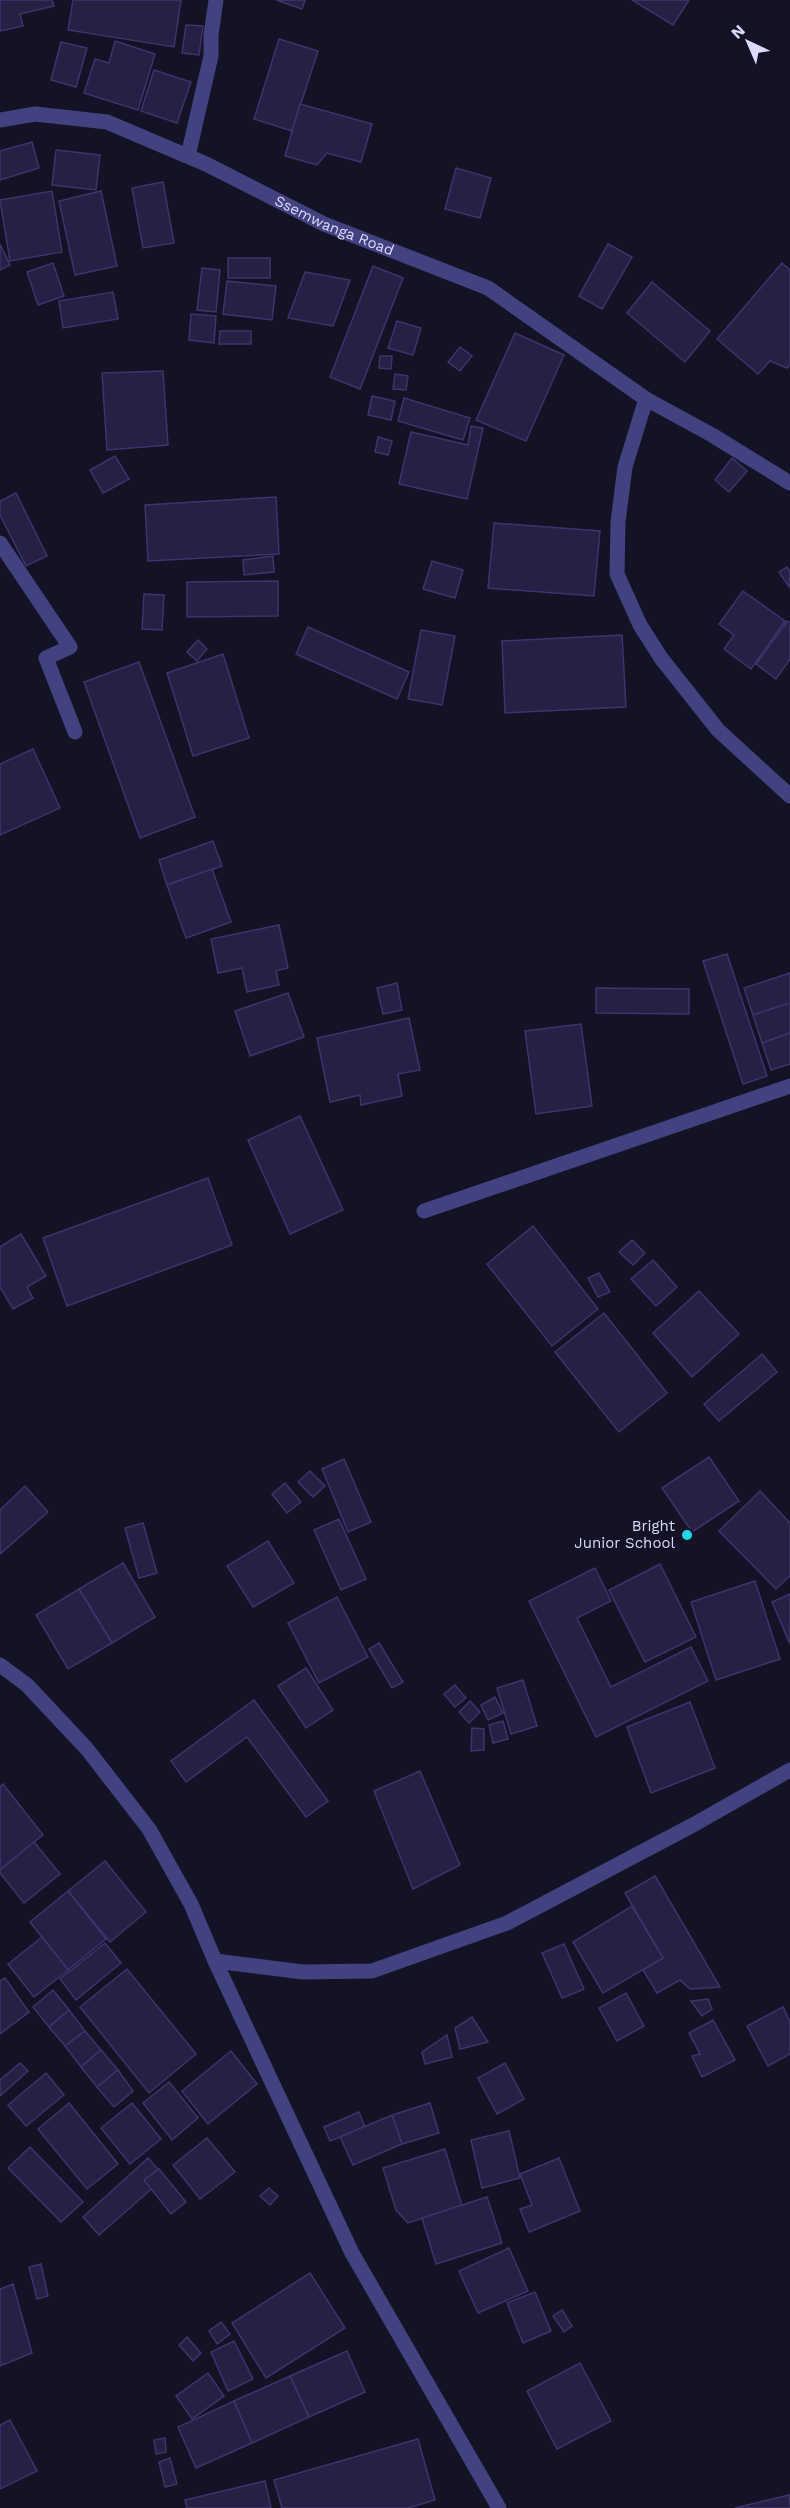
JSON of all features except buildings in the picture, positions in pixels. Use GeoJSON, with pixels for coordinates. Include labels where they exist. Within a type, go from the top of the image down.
{"type":"FeatureCollection","features":[{"type":"Feature","properties":{"kind":"street"},"geometry":{"type":"LineString","coordinates":[[188,156],[211,56],[216,0]]}},
{"type":"Feature","properties":{"kind":"street","name":"Ssemwanga Road"},"geometry":{"type":"LineString","coordinates":[[0,120],[35,114],[107,122],[188,156],[324,224],[488,288],[646,399],[712,435],[790,483]]}},
{"type":"Feature","properties":{"kind":"street"},"geometry":{"type":"LineString","coordinates":[[646,399],[626,467],[618,522],[617,574],[640,625],[668,667],[718,730],[790,796]]}},
{"type":"Feature","properties":{"kind":"street"},"geometry":{"type":"LineString","coordinates":[[0,543],[70,647],[46,658],[75,732]]}},
{"type":"Feature","properties":{"kind":"street"},"geometry":{"type":"LineString","coordinates":[[424,1211],[790,1086]]}},
{"type":"Feature","properties":{"kind":"street"},"geometry":{"type":"LineString","coordinates":[[0,1665],[27,1685],[87,1749],[148,1829],[191,1904],[215,1961],[352,2253],[499,2508]]}},
{"type":"Feature","properties":{"kind":"street"},"geometry":{"type":"LineString","coordinates":[[215,1961],[303,1972],[372,1971],[507,1923],[693,1825],[790,1770]]}},
{"type":"Feature","properties":{"kind":"place","name":"Bright Junior School"},"geometry":{"type":"Point","coordinates":[687,1535]}}]}
